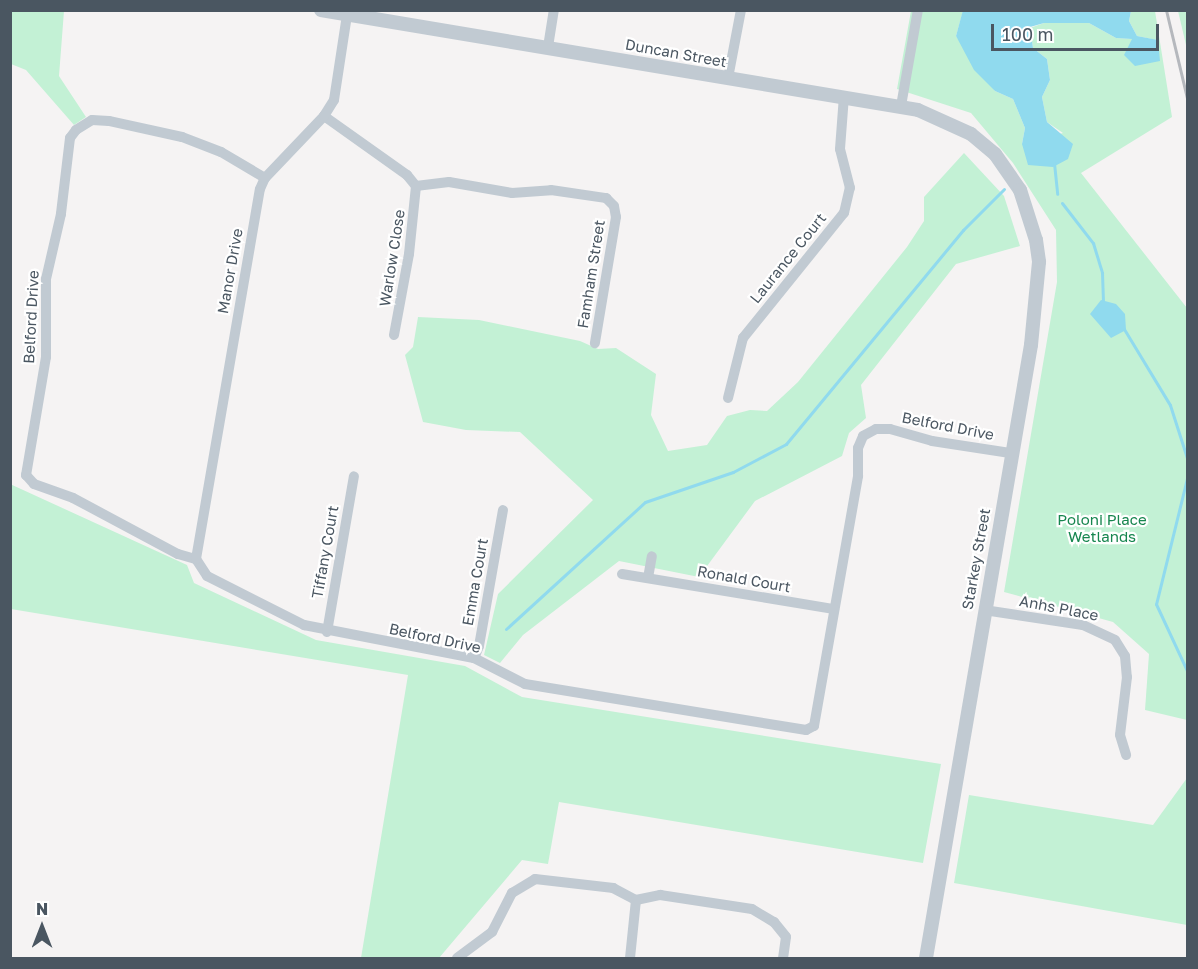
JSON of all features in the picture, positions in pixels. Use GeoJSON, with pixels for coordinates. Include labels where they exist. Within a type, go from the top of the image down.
{"type":"FeatureCollection","features":[{"type":"Feature","properties":{"kind":"street","name":"Duncan Street"},"geometry":{"type":"LineString","coordinates":[[321,10],[901,106],[946,120],[970,134],[1007,169]]}},
{"type":"Feature","properties":{"kind":"street"},"geometry":{"type":"LineString","coordinates":[[548,47],[554,10]]}},
{"type":"Feature","properties":{"kind":"street"},"geometry":{"type":"LineString","coordinates":[[728,78],[741,10]]}},
{"type":"Feature","properties":{"kind":"street"},"geometry":{"type":"LineString","coordinates":[[901,106],[918,10]]}},
{"type":"Feature","properties":{"kind":"street","name":"Manor Drive"},"geometry":{"type":"LineString","coordinates":[[196,559],[260,189],[265,178],[324,116],[334,100],[347,15]]}},
{"type":"Feature","properties":{"kind":"street","name":"Laurance Court"},"geometry":{"type":"LineString","coordinates":[[728,398],[737,349],[743,338],[844,213],[850,188],[840,149],[844,96]]}},
{"type":"Feature","properties":{"kind":"street"},"geometry":{"type":"LineString","coordinates":[[324,116],[407,175],[416,186]]}},
{"type":"Feature","properties":{"kind":"street","name":"Belford Drive"},"geometry":{"type":"LineString","coordinates":[[265,178],[221,152],[182,137],[109,121],[92,120],[76,130],[70,138],[61,214],[46,279],[45,357],[26,475],[34,484],[73,498],[178,555],[196,559],[207,576],[304,626],[474,658],[525,684],[806,730],[814,726],[858,476],[858,448],[863,436],[876,429],[890,429],[923,439],[1010,453]]}},
{"type":"Feature","properties":{"kind":"street","name":"Starkey Street"},"geometry":{"type":"LineString","coordinates":[[926,958],[1010,453],[1031,345],[1039,262],[1026,202],[1007,169]]}},
{"type":"Feature","properties":{"kind":"street","name":"Famham Street"},"geometry":{"type":"LineString","coordinates":[[416,186],[449,182],[512,193],[550,190],[606,198],[614,206],[616,217],[595,343]]}},
{"type":"Feature","properties":{"kind":"street","name":"Warlow Close"},"geometry":{"type":"LineString","coordinates":[[394,335],[409,254],[416,186]]}},
{"type":"Feature","properties":{"kind":"street","name":"Tiffany Court"},"geometry":{"type":"LineString","coordinates":[[327,632],[354,476]]}},
{"type":"Feature","properties":{"kind":"street","name":"Emma Court"},"geometry":{"type":"LineString","coordinates":[[474,658],[479,646],[503,510]]}},
{"type":"Feature","properties":{"kind":"street"},"geometry":{"type":"LineString","coordinates":[[648,578],[652,556]]}},
{"type":"Feature","properties":{"kind":"street","name":"Ronald Court"},"geometry":{"type":"LineString","coordinates":[[622,574],[834,609]]}},
{"type":"Feature","properties":{"kind":"street","name":"Anhs Place"},"geometry":{"type":"LineString","coordinates":[[984,610],[1083,625],[1115,640],[1125,656],[1127,677],[1120,735],[1126,755]]}},
{"type":"Feature","properties":{"kind":"street"},"geometry":{"type":"LineString","coordinates":[[457,958],[492,932],[512,893],[535,879],[613,888],[636,900],[660,895],[752,909],[774,922],[786,937],[783,958]]}},
{"type":"Feature","properties":{"kind":"street"},"geometry":{"type":"LineString","coordinates":[[630,958],[636,900]]}},
{"type":"Feature","properties":{"kind":"green space"},"geometry":{"type":"Polygon","coordinates":[[[10,11],[64,11],[59,76],[86,117],[74,125],[26,70],[11,64],[10,11]]]}},
{"type":"Feature","properties":{"kind":"green space","name":"Poloni Place Wetlands"},"geometry":{"type":"Polygon","coordinates":[[[911,11],[963,11],[956,36],[995,91],[1013,99],[1025,128],[1022,144],[1063,133],[1047,122],[1042,97],[1050,80],[1047,59],[1033,48],[1030,28],[1044,23],[1089,23],[1116,38],[1157,40],[1137,36],[1129,21],[1131,11],[1155,11],[1172,117],[1081,173],[1187,308],[1187,720],[1145,710],[1149,654],[1113,622],[1004,592],[1057,282],[1056,230],[1013,163],[971,113],[897,89],[911,11]]]}},
{"type":"Feature","properties":{"kind":"green space"},"geometry":{"type":"Polygon","coordinates":[[[1178,11],[1187,11],[1187,49],[1178,11]]]}},
{"type":"Feature","properties":{"kind":"green space"},"geometry":{"type":"Polygon","coordinates":[[[964,153],[1004,196],[1020,246],[956,264],[861,385],[866,418],[849,433],[842,456],[755,501],[699,577],[619,561],[523,635],[500,663],[484,655],[498,594],[593,500],[520,432],[466,430],[423,422],[405,355],[413,347],[418,317],[479,320],[580,341],[598,349],[616,348],[656,374],[651,415],[668,451],[707,445],[727,416],[750,410],[767,411],[798,382],[907,247],[924,221],[924,197],[964,153]]]}},
{"type":"Feature","properties":{"kind":"green space"},"geometry":{"type":"Polygon","coordinates":[[[10,484],[187,565],[194,583],[316,640],[465,666],[522,697],[941,764],[923,863],[559,802],[548,864],[522,860],[439,958],[361,958],[408,675],[11,609],[10,484]]]}},
{"type":"Feature","properties":{"kind":"green space"},"geometry":{"type":"Polygon","coordinates":[[[1187,778],[1187,925],[954,883],[969,795],[1153,825],[1187,778]]]}},
{"type":"Feature","properties":{"kind":"water"},"geometry":{"type":"Polygon","coordinates":[[[963,10],[1131,11],[1129,21],[1137,36],[1158,40],[1160,61],[1135,66],[1124,55],[1132,39],[1116,38],[1089,23],[1044,23],[1030,27],[1033,48],[1047,59],[1050,80],[1042,97],[1047,122],[1073,144],[1068,159],[1053,167],[1028,165],[1022,144],[1025,128],[1013,99],[995,91],[974,70],[956,36],[963,10]]]}},
{"type":"Feature","properties":{"kind":"water"},"geometry":{"type":"Polygon","coordinates":[[[1101,300],[1116,304],[1125,314],[1126,330],[1111,338],[1090,314],[1101,300]]]}},
{"type":"Feature","properties":{"kind":"waterway"},"geometry":{"type":"LineString","coordinates":[[1054,163],[1057,194]]}},
{"type":"Feature","properties":{"kind":"waterway"},"geometry":{"type":"LineString","coordinates":[[506,629],[645,502],[733,472],[786,444],[963,230],[1004,189]]}},
{"type":"Feature","properties":{"kind":"waterway"},"geometry":{"type":"LineString","coordinates":[[1062,203],[1093,243],[1102,273],[1103,303]]}},
{"type":"Feature","properties":{"kind":"waterway"},"geometry":{"type":"LineString","coordinates":[[1124,329],[1170,405],[1188,461]]}},
{"type":"Feature","properties":{"kind":"waterway"},"geometry":{"type":"LineString","coordinates":[[1188,474],[1156,604],[1188,673]]}},
{"type":"Feature","properties":{"kind":"railway"},"geometry":{"type":"LineString","coordinates":[[1166,10],[1188,102]]}}]}
